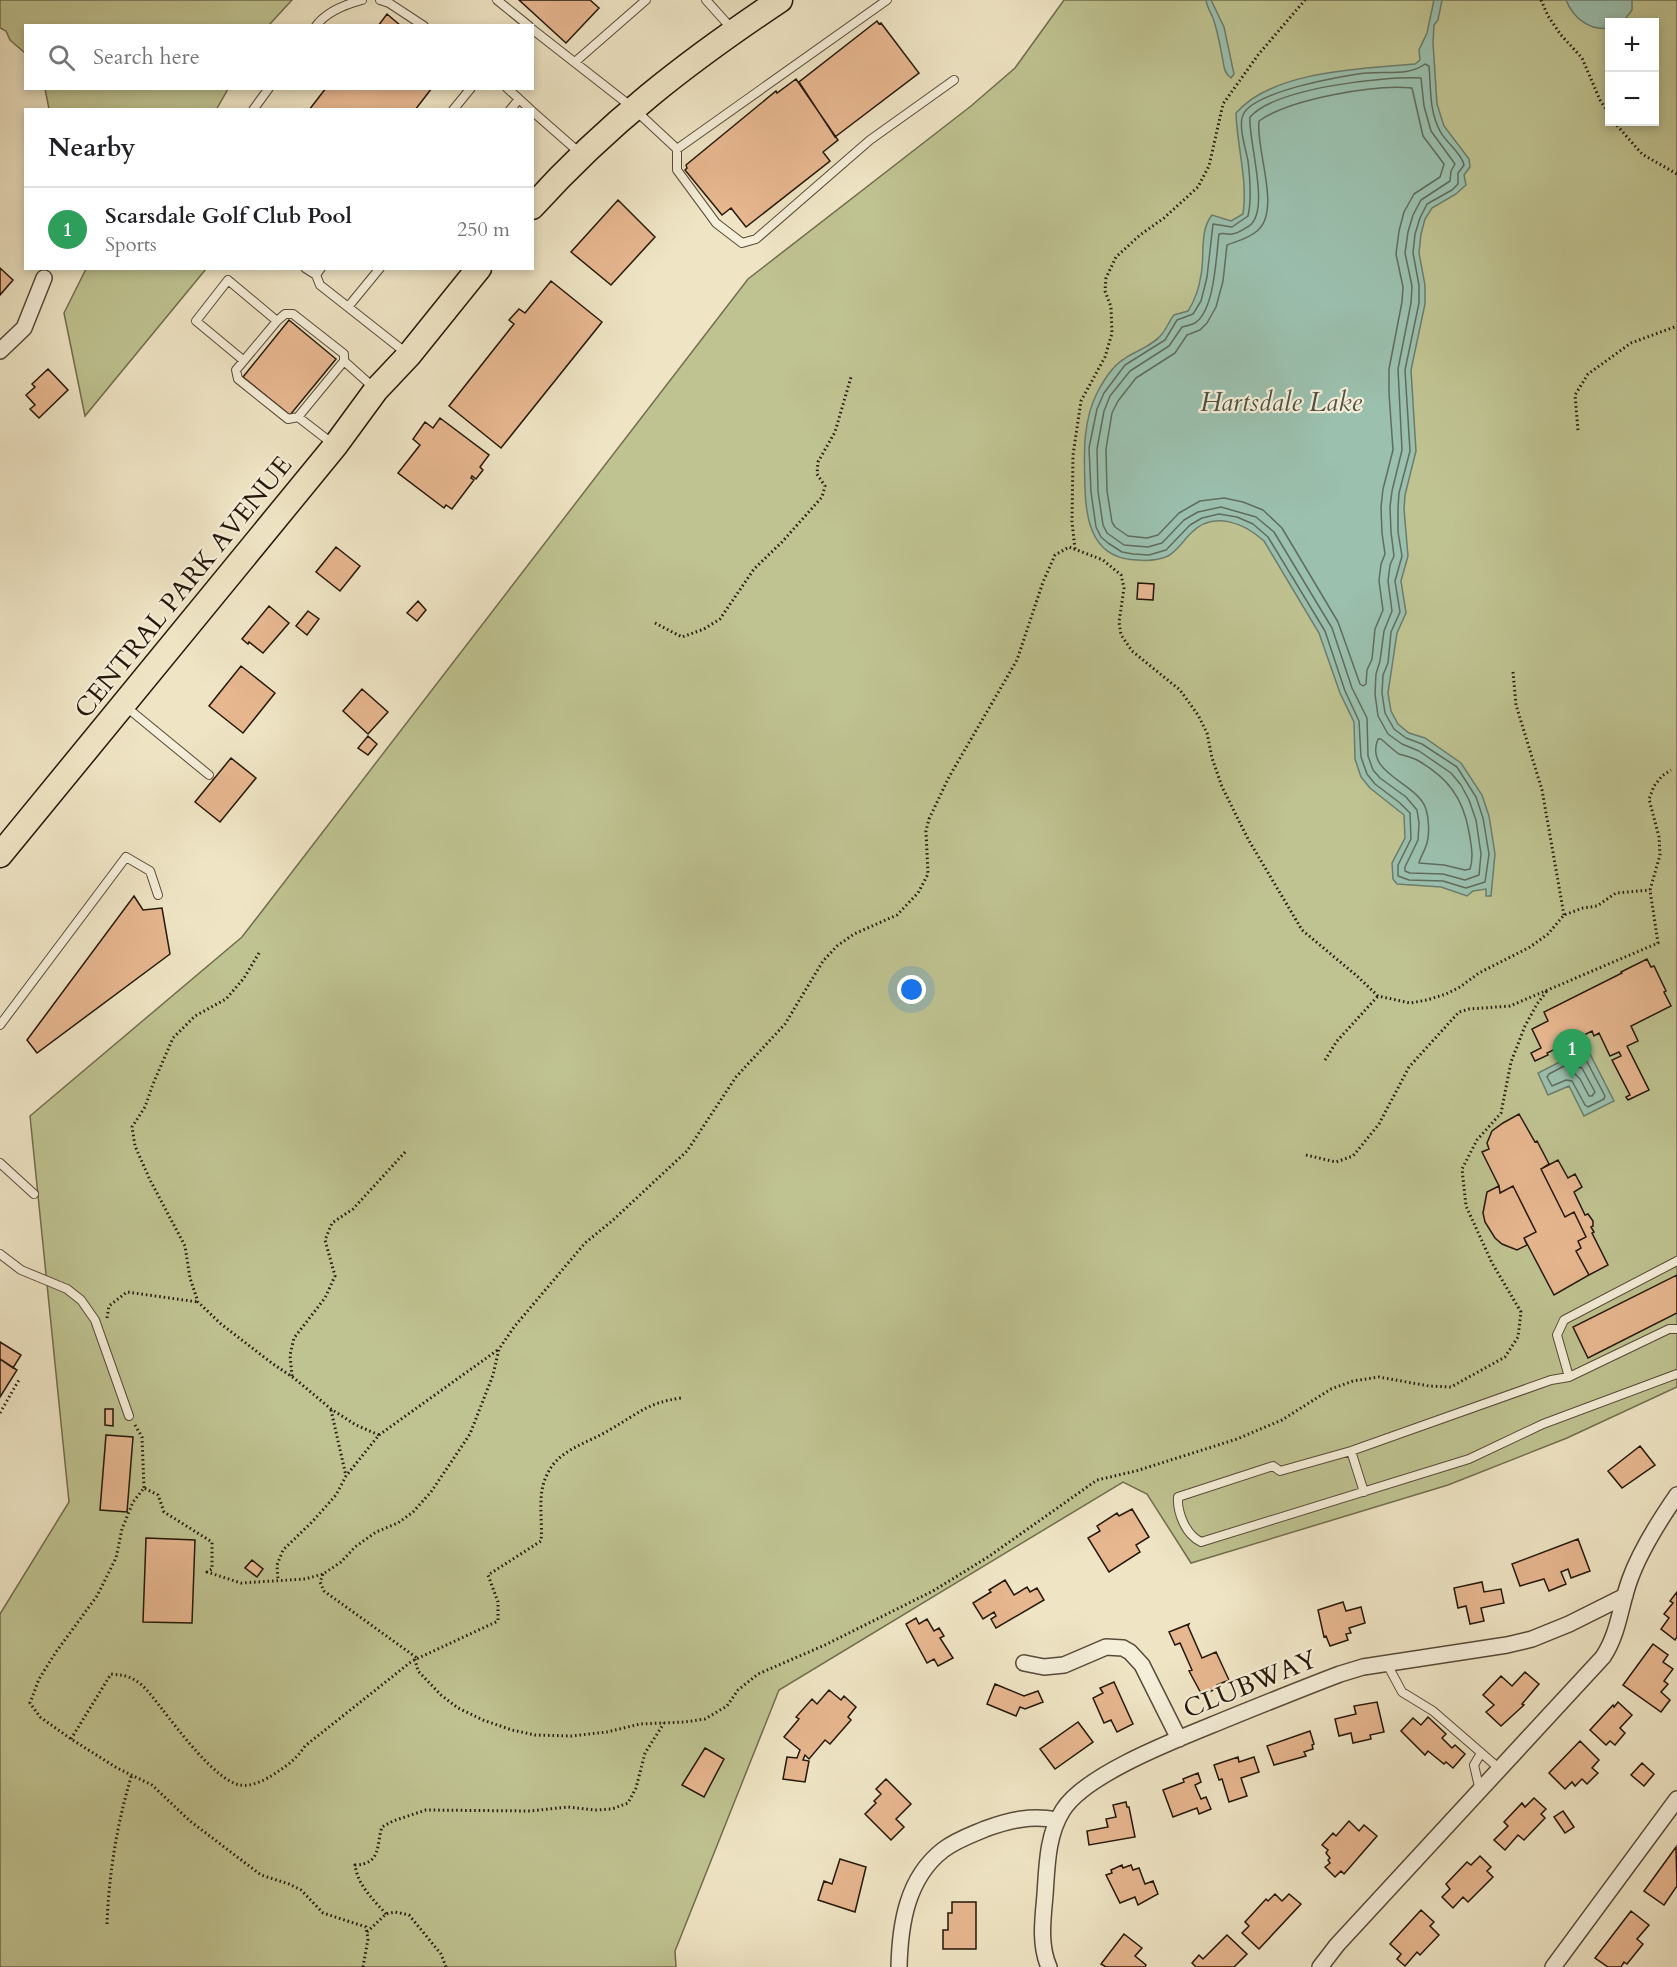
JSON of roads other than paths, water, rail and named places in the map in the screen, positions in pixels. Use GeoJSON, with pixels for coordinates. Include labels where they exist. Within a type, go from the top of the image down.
{"type":"FeatureCollection","features":[{"type":"Feature","properties":{"kind":"main road"},"geometry":{"type":"LineString","coordinates":[[534,205],[582,155],[633,108],[670,78],[780,0]]}},
{"type":"Feature","properties":{"kind":"main road","name":"CENTRAL PARK AVENUE"},"geometry":{"type":"LineString","coordinates":[[1,853],[335,446],[376,390],[409,355],[477,270]]}},
{"type":"Feature","properties":{"kind":"street"},"geometry":{"type":"LineString","coordinates":[[0,351],[24,328],[44,278]]}},
{"type":"Feature","properties":{"kind":"street"},"geometry":{"type":"LineString","coordinates":[[1320,1967],[1337,1945],[1603,1657],[1614,1637],[1625,1596],[1641,1553],[1677,1495]]}},
{"type":"Feature","properties":{"kind":"street","name":"CLUBWAY"},"geometry":{"type":"LineString","coordinates":[[1048,1967],[1043,1945],[1043,1929],[1049,1850],[1057,1820],[1071,1799],[1084,1789],[1133,1761],[1179,1739],[1340,1674],[1363,1667],[1507,1645],[1532,1639],[1569,1624],[1625,1596]]}},
{"type":"Feature","properties":{"kind":"street"},"geometry":{"type":"LineString","coordinates":[[1024,1663],[1044,1667],[1064,1665],[1106,1647],[1123,1648],[1137,1658],[1142,1665],[1179,1739]]}},
{"type":"Feature","properties":{"kind":"street"},"geometry":{"type":"LineString","coordinates":[[1553,1967],[1677,1800]]}},
{"type":"Feature","properties":{"kind":"street"},"geometry":{"type":"LineString","coordinates":[[899,1967],[899,1937],[903,1913],[922,1873],[942,1850],[969,1836],[1018,1818],[1057,1820]]}},
{"type":"Feature","properties":{"kind":"lane"},"geometry":{"type":"LineString","coordinates":[[317,24],[320,20],[350,3],[362,0]]}},
{"type":"Feature","properties":{"kind":"lane"},"geometry":{"type":"LineString","coordinates":[[380,0],[389,3],[421,24]]}},
{"type":"Feature","properties":{"kind":"lane"},"geometry":{"type":"LineString","coordinates":[[497,0],[527,24]]}},
{"type":"Feature","properties":{"kind":"lane"},"geometry":{"type":"LineString","coordinates":[[575,62],[646,0]]}},
{"type":"Feature","properties":{"kind":"lane"},"geometry":{"type":"LineString","coordinates":[[706,0],[734,31]]}},
{"type":"Feature","properties":{"kind":"lane"},"geometry":{"type":"LineString","coordinates":[[677,149],[887,0]]}},
{"type":"Feature","properties":{"kind":"lane"},"geometry":{"type":"LineString","coordinates":[[534,30],[633,108],[677,149],[677,170],[716,223],[742,243],[756,239],[870,140],[954,80]]}},
{"type":"Feature","properties":{"kind":"lane"},"geometry":{"type":"LineString","coordinates":[[254,108],[268,90]]}},
{"type":"Feature","properties":{"kind":"lane"},"geometry":{"type":"LineString","coordinates":[[455,108],[469,90]]}},
{"type":"Feature","properties":{"kind":"lane"},"geometry":{"type":"LineString","coordinates":[[509,90],[530,108]]}},
{"type":"Feature","properties":{"kind":"lane"},"geometry":{"type":"LineString","coordinates":[[512,108],[519,99]]}},
{"type":"Feature","properties":{"kind":"lane"},"geometry":{"type":"LineString","coordinates":[[534,112],[582,155]]}},
{"type":"Feature","properties":{"kind":"lane"},"geometry":{"type":"LineString","coordinates":[[348,307],[378,270]]}},
{"type":"Feature","properties":{"kind":"lane"},"geometry":{"type":"LineString","coordinates":[[318,272],[320,285],[409,355]]}},
{"type":"Feature","properties":{"kind":"lane"},"geometry":{"type":"LineString","coordinates":[[243,360],[196,321],[228,280],[277,321]]}},
{"type":"Feature","properties":{"kind":"lane"},"geometry":{"type":"LineString","coordinates":[[285,314],[293,314],[344,354],[344,361],[298,417],[288,419],[238,379],[236,370],[277,321],[285,314]]}},
{"type":"Feature","properties":{"kind":"lane"},"geometry":{"type":"LineString","coordinates":[[344,361],[376,390]]}},
{"type":"Feature","properties":{"kind":"lane"},"geometry":{"type":"LineString","coordinates":[[298,417],[335,446]]}},
{"type":"Feature","properties":{"kind":"lane"},"geometry":{"type":"LineString","coordinates":[[124,705],[209,776]]}},
{"type":"Feature","properties":{"kind":"lane"},"geometry":{"type":"LineString","coordinates":[[0,1025],[126,857],[150,871],[158,895]]}},
{"type":"Feature","properties":{"kind":"lane"},"geometry":{"type":"LineString","coordinates":[[0,1163],[34,1194]]}},
{"type":"Feature","properties":{"kind":"lane"},"geometry":{"type":"LineString","coordinates":[[0,1254],[21,1270],[67,1289],[81,1300],[94,1320],[129,1416]]}},
{"type":"Feature","properties":{"kind":"lane"},"geometry":{"type":"LineString","coordinates":[[1569,1377],[1557,1335],[1564,1320],[1677,1261]]}},
{"type":"Feature","properties":{"kind":"lane"},"geometry":{"type":"LineString","coordinates":[[1677,1329],[1669,1329],[1569,1377],[1551,1380],[1351,1452],[1280,1471],[1273,1466],[1178,1497],[1178,1509],[1192,1538],[1201,1542],[1469,1459],[1543,1424],[1677,1374]]}},
{"type":"Feature","properties":{"kind":"lane"},"geometry":{"type":"LineString","coordinates":[[1351,1452],[1364,1492]]}},
{"type":"Feature","properties":{"kind":"lane"},"geometry":{"type":"LineString","coordinates":[[1387,1664],[1402,1692],[1433,1711],[1501,1770]]}},
{"type":"Feature","properties":{"kind":"lane"},"geometry":{"type":"LineString","coordinates":[[1480,1792],[1474,1765],[1481,1753]]}},
{"type":"Feature","properties":{"kind":"water"},"geometry":{"type":"Polygon","coordinates":[[[1206,0],[1211,0],[1224,27],[1234,74],[1231,78],[1224,68],[1216,29],[1206,0]]]}},
{"type":"Feature","properties":{"kind":"water","name":"Hartsdale Lake"},"geometry":{"type":"Polygon","coordinates":[[[1434,0],[1442,0],[1438,20],[1434,25],[1433,43],[1437,104],[1444,126],[1469,159],[1470,167],[1464,175],[1466,185],[1456,194],[1432,208],[1425,219],[1421,234],[1419,253],[1425,285],[1425,304],[1411,370],[1416,451],[1405,495],[1404,509],[1408,556],[1401,581],[1406,613],[1397,633],[1388,693],[1391,711],[1398,724],[1409,733],[1425,738],[1461,763],[1482,795],[1489,816],[1495,854],[1491,896],[1486,896],[1486,889],[1473,891],[1467,896],[1441,887],[1397,884],[1393,879],[1392,863],[1405,838],[1404,815],[1370,788],[1361,777],[1355,759],[1354,722],[1340,693],[1319,633],[1264,541],[1238,524],[1209,522],[1191,533],[1168,556],[1149,560],[1123,558],[1111,554],[1096,538],[1091,527],[1086,502],[1085,439],[1089,414],[1098,391],[1120,362],[1158,338],[1174,315],[1188,311],[1199,285],[1205,228],[1212,215],[1231,221],[1243,214],[1244,189],[1236,113],[1252,99],[1295,80],[1345,70],[1415,64],[1420,60],[1419,50],[1427,33],[1434,0]]]}},
{"type":"Feature","properties":{"kind":"water"},"geometry":{"type":"Polygon","coordinates":[[[1566,0],[1632,0],[1632,10],[1626,18],[1605,18],[1605,28],[1583,22],[1566,0]]]}},
{"type":"Feature","properties":{"kind":"water"},"geometry":{"type":"Polygon","coordinates":[[[1587,1048],[1614,1101],[1584,1116],[1569,1086],[1548,1095],[1538,1073],[1587,1048]]]}},
{"type":"Feature","properties":{"kind":"place","name":"Scarsdale Golf Club Pool"},"geometry":{"type":"Point","coordinates":[1572,1079]}}]}
